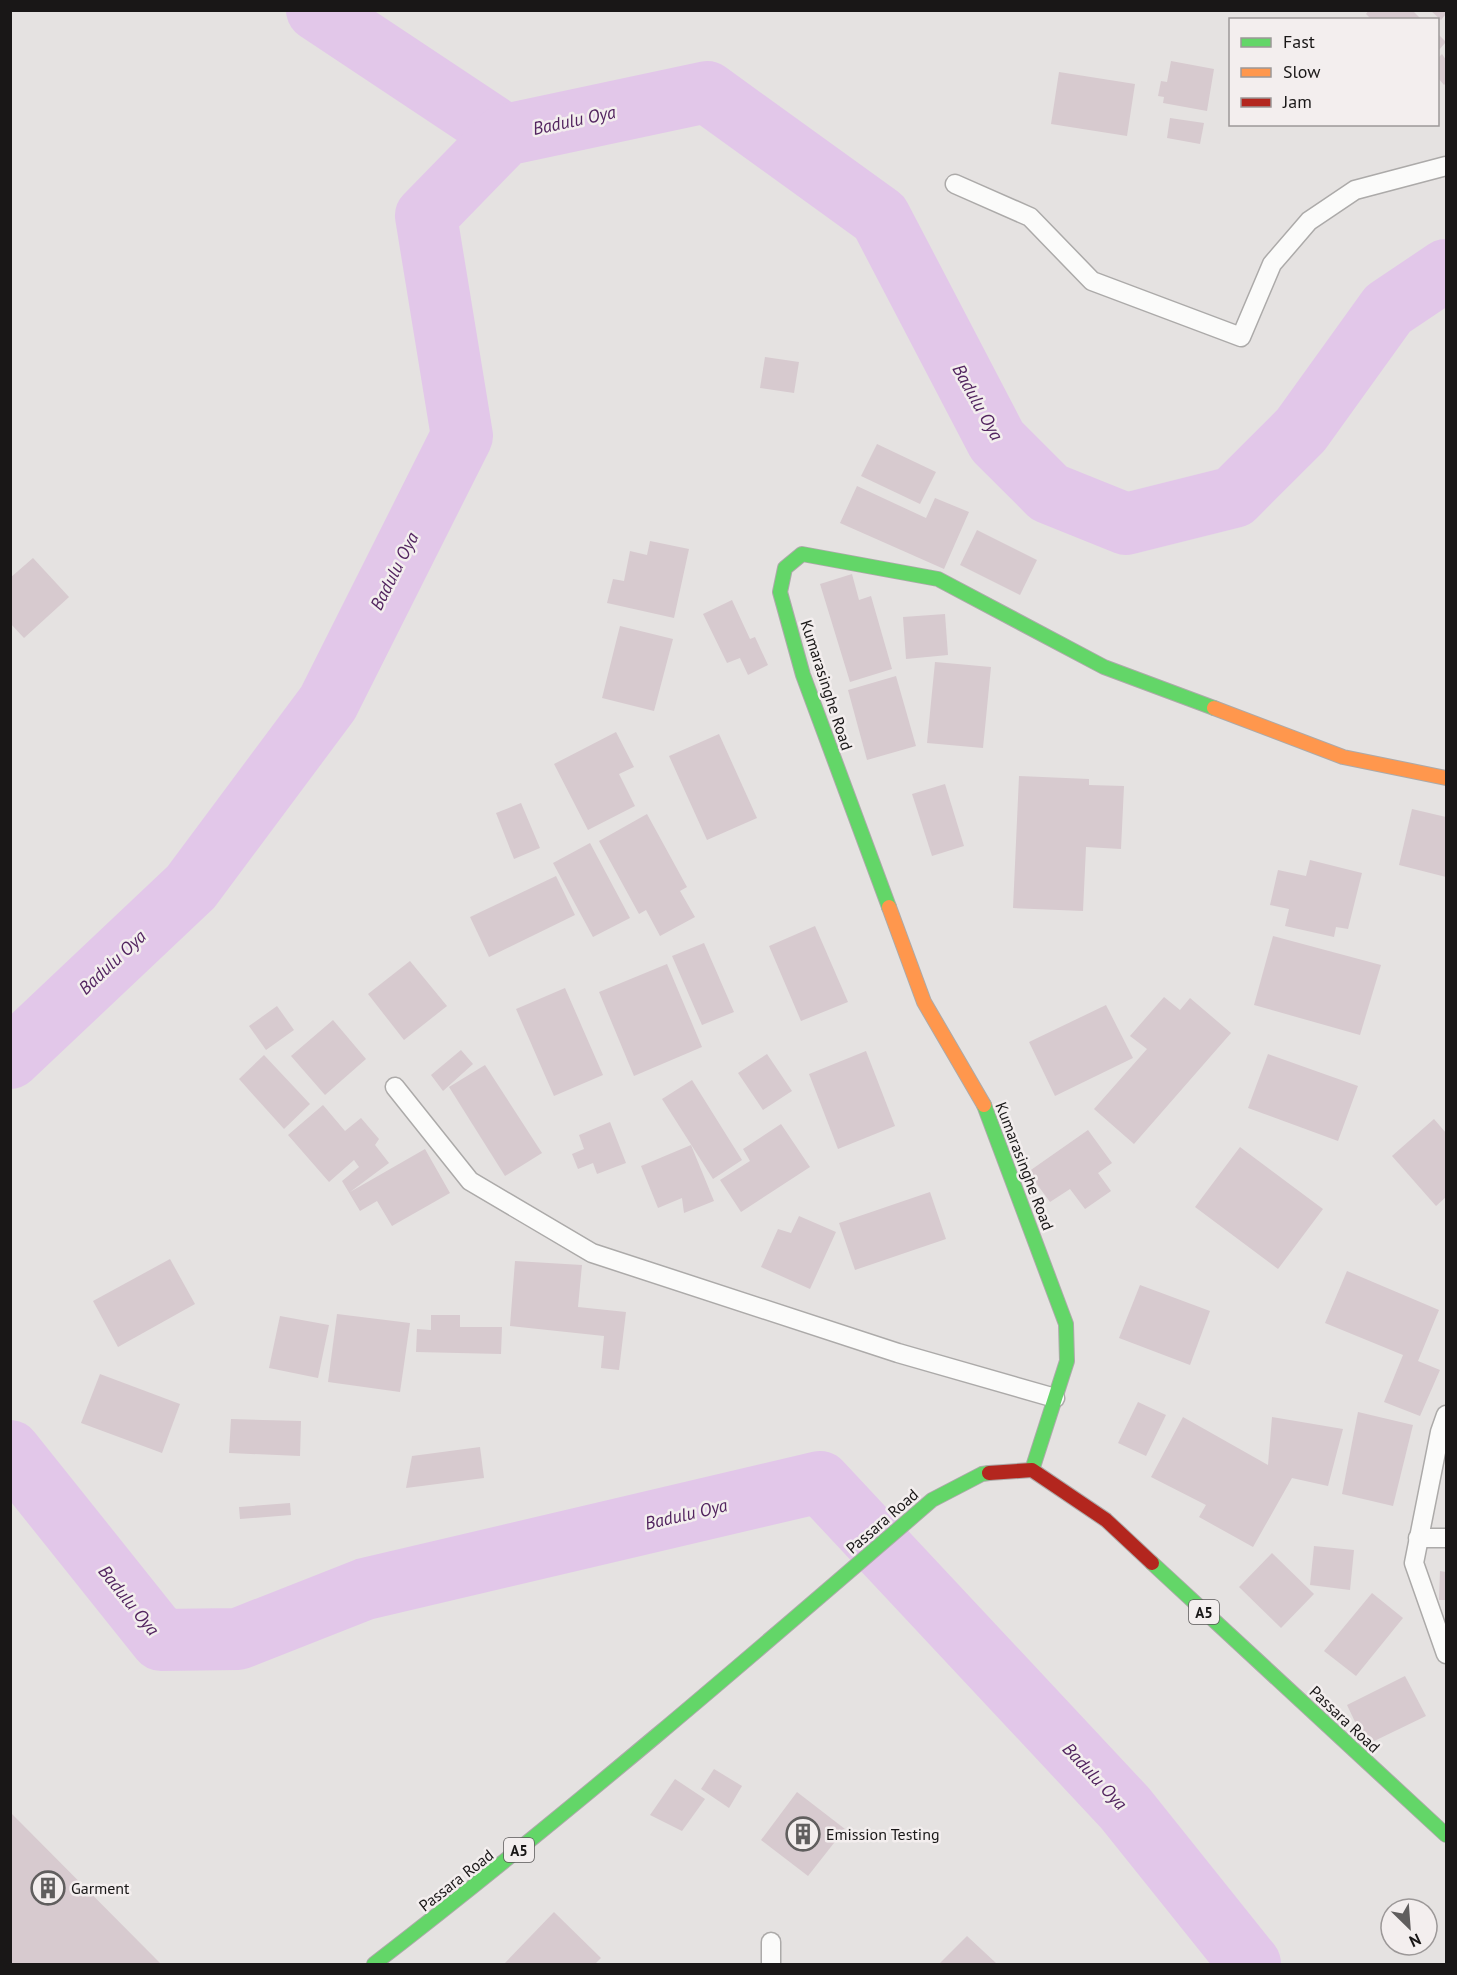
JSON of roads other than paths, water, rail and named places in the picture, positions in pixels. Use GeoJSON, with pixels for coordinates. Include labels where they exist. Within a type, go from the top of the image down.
{"type":"FeatureCollection","features":[{"type":"Feature","properties":{"kind":"main road","name":"Kumarasinghe Road"},"geometry":{"type":"LineString","coordinates":[[1032,1470],[1067,1360],[1066,1324],[986,1106],[924,1002],[807,686],[780,592],[785,568],[802,554],[938,579],[1104,667],[1342,757],[1446,778]]}},
{"type":"Feature","properties":{"kind":"main road","name":"Passara Road"},"geometry":{"type":"LineString","coordinates":[[374,1965],[482,1881],[662,1733],[932,1500],[982,1474],[1032,1470],[1106,1520],[1446,1835]]}},
{"type":"Feature","properties":{"kind":"lane"},"geometry":{"type":"LineString","coordinates":[[956,184],[1030,217],[1092,281],[1241,337],[1272,264],[1310,221],[1355,190],[1446,166]]}},
{"type":"Feature","properties":{"kind":"lane"},"geometry":{"type":"LineString","coordinates":[[395,1087],[470,1181],[592,1253],[898,1353],[1055,1398]]}},
{"type":"Feature","properties":{"kind":"lane"},"geometry":{"type":"LineString","coordinates":[[1446,1415],[1440,1432],[1413,1563],[1446,1654]]}},
{"type":"Feature","properties":{"kind":"lane"},"geometry":{"type":"LineString","coordinates":[[1419,1538],[1446,1538]]}},
{"type":"Feature","properties":{"kind":"lane"},"geometry":{"type":"LineString","coordinates":[[771,1942],[771,1965]]}},
{"type":"Feature","properties":{"kind":"waterway"},"geometry":{"type":"LineString","coordinates":[[317,10],[505,135]]}},
{"type":"Feature","properties":{"kind":"waterway","name":"Badulu Oya"},"geometry":{"type":"LineString","coordinates":[[10,1058],[191,887],[328,703],[462,436],[426,216],[505,135],[707,92],[880,217],[997,441],[1049,493],[1126,524],[1234,497],[1301,430],[1388,309],[1446,270]]}},
{"type":"Feature","properties":{"kind":"waterway","name":"Badulu Oya"},"geometry":{"type":"LineString","coordinates":[[10,1451],[161,1640],[238,1639],[365,1589],[820,1482],[1125,1808],[1250,1964]]}},
{"type":"Feature","properties":{"kind":"place","name":"Emission Testing"},"geometry":{"type":"Point","coordinates":[803,1834]}},
{"type":"Feature","properties":{"kind":"place","name":"Garment"},"geometry":{"type":"Point","coordinates":[48,1888]}}]}
